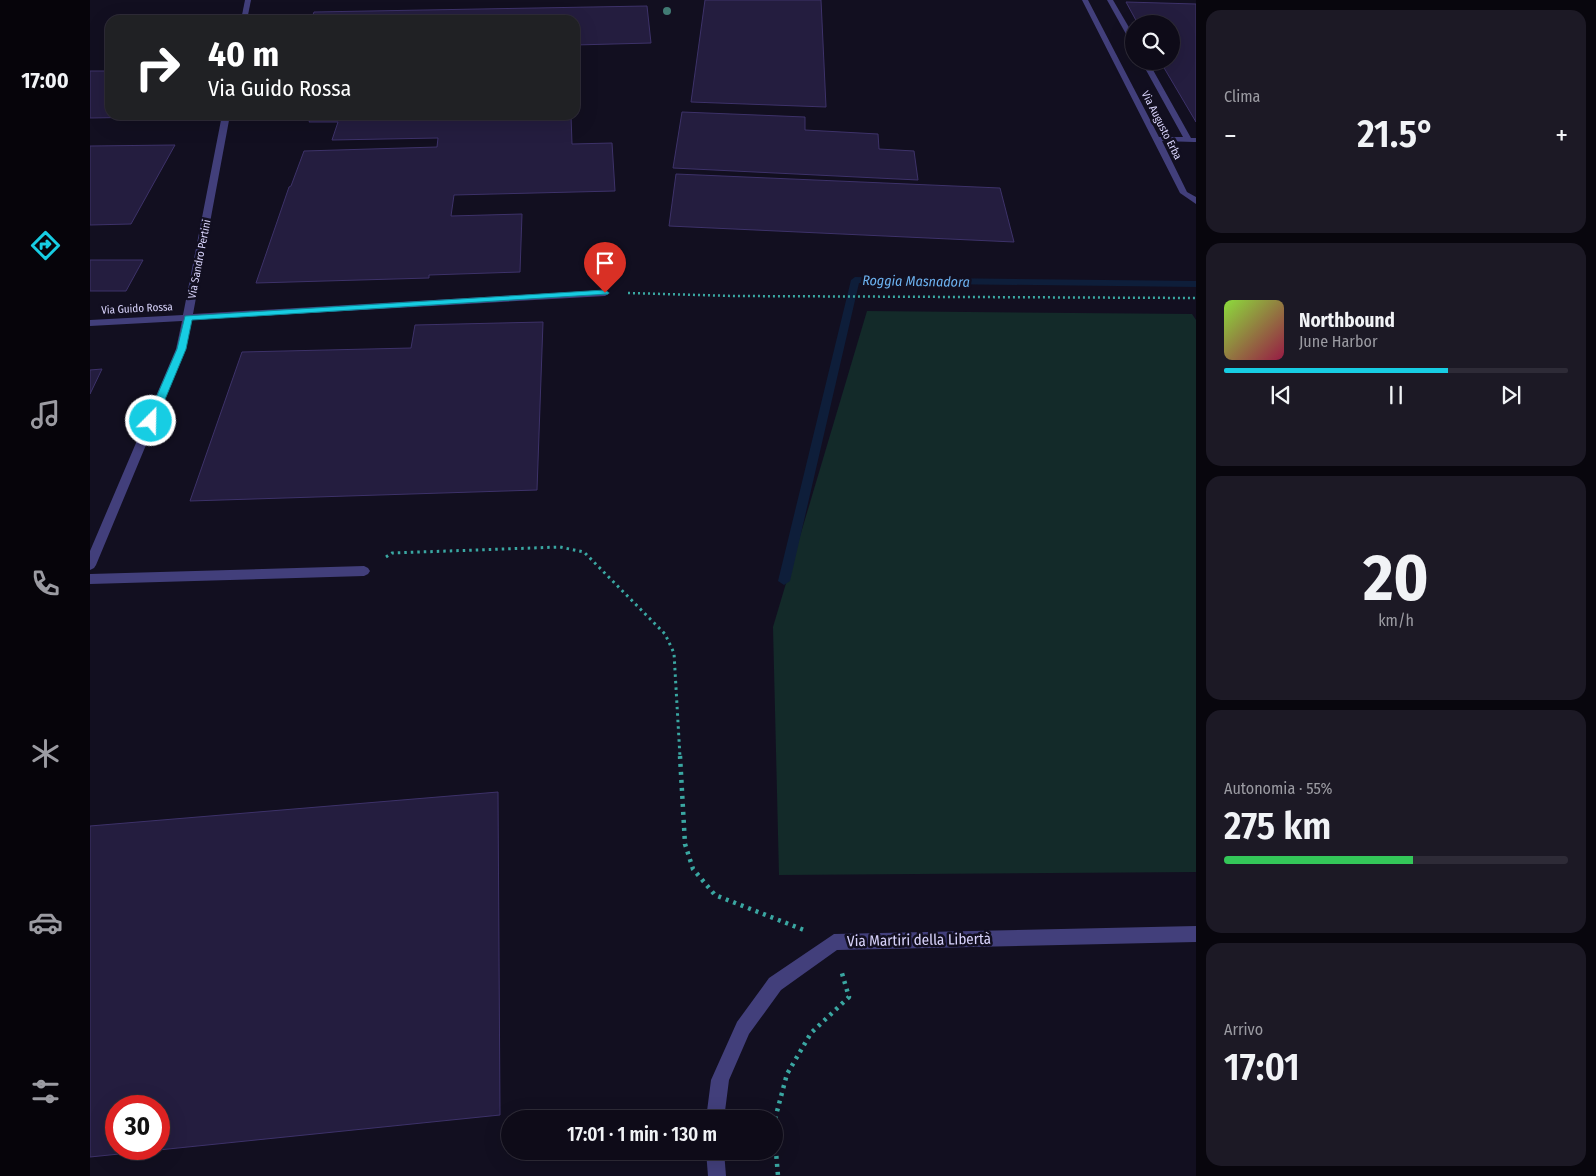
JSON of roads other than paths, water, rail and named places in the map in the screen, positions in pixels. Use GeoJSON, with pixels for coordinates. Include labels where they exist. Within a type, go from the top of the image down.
{"type":"FeatureCollection","features":[{"type":"Feature","properties":{"kind":"street"},"geometry":{"type":"LineString","coordinates":[[245,15],[248,0]]}},
{"type":"Feature","properties":{"kind":"street","name":"Via Augusto Erba"},"geometry":{"type":"LineString","coordinates":[[1086,0],[1184,193],[1196,201]]}},
{"type":"Feature","properties":{"kind":"street"},"geometry":{"type":"LineString","coordinates":[[1110,0],[1125,26]]}},
{"type":"Feature","properties":{"kind":"street"},"geometry":{"type":"LineString","coordinates":[[1149,70],[1192,140]]}},
{"type":"Feature","properties":{"kind":"street","name":"Via Sandro Pertini"},"geometry":{"type":"LineString","coordinates":[[90,566],[181,349],[225,120]]}},
{"type":"Feature","properties":{"kind":"street"},"geometry":{"type":"LineString","coordinates":[[1156,139],[1192,140]]}},
{"type":"Feature","properties":{"kind":"street","name":"Via Guido Rossa"},"geometry":{"type":"LineString","coordinates":[[90,323],[605,293]]}},
{"type":"Feature","properties":{"kind":"street"},"geometry":{"type":"LineString","coordinates":[[90,579],[364,571]]}},
{"type":"Feature","properties":{"kind":"street","name":"Via Martiri della Libertà"},"geometry":{"type":"LineString","coordinates":[[716,1110],[720,1080],[743,1028],[775,984],[834,942],[1196,934]]}},
{"type":"Feature","properties":{"kind":"street"},"geometry":{"type":"LineString","coordinates":[[716,1160],[717,1176]]}},
{"type":"Feature","properties":{"kind":"waterway","name":"Roggia Masnadora"},"geometry":{"type":"LineString","coordinates":[[784,581],[855,280],[1196,284]]}}]}
